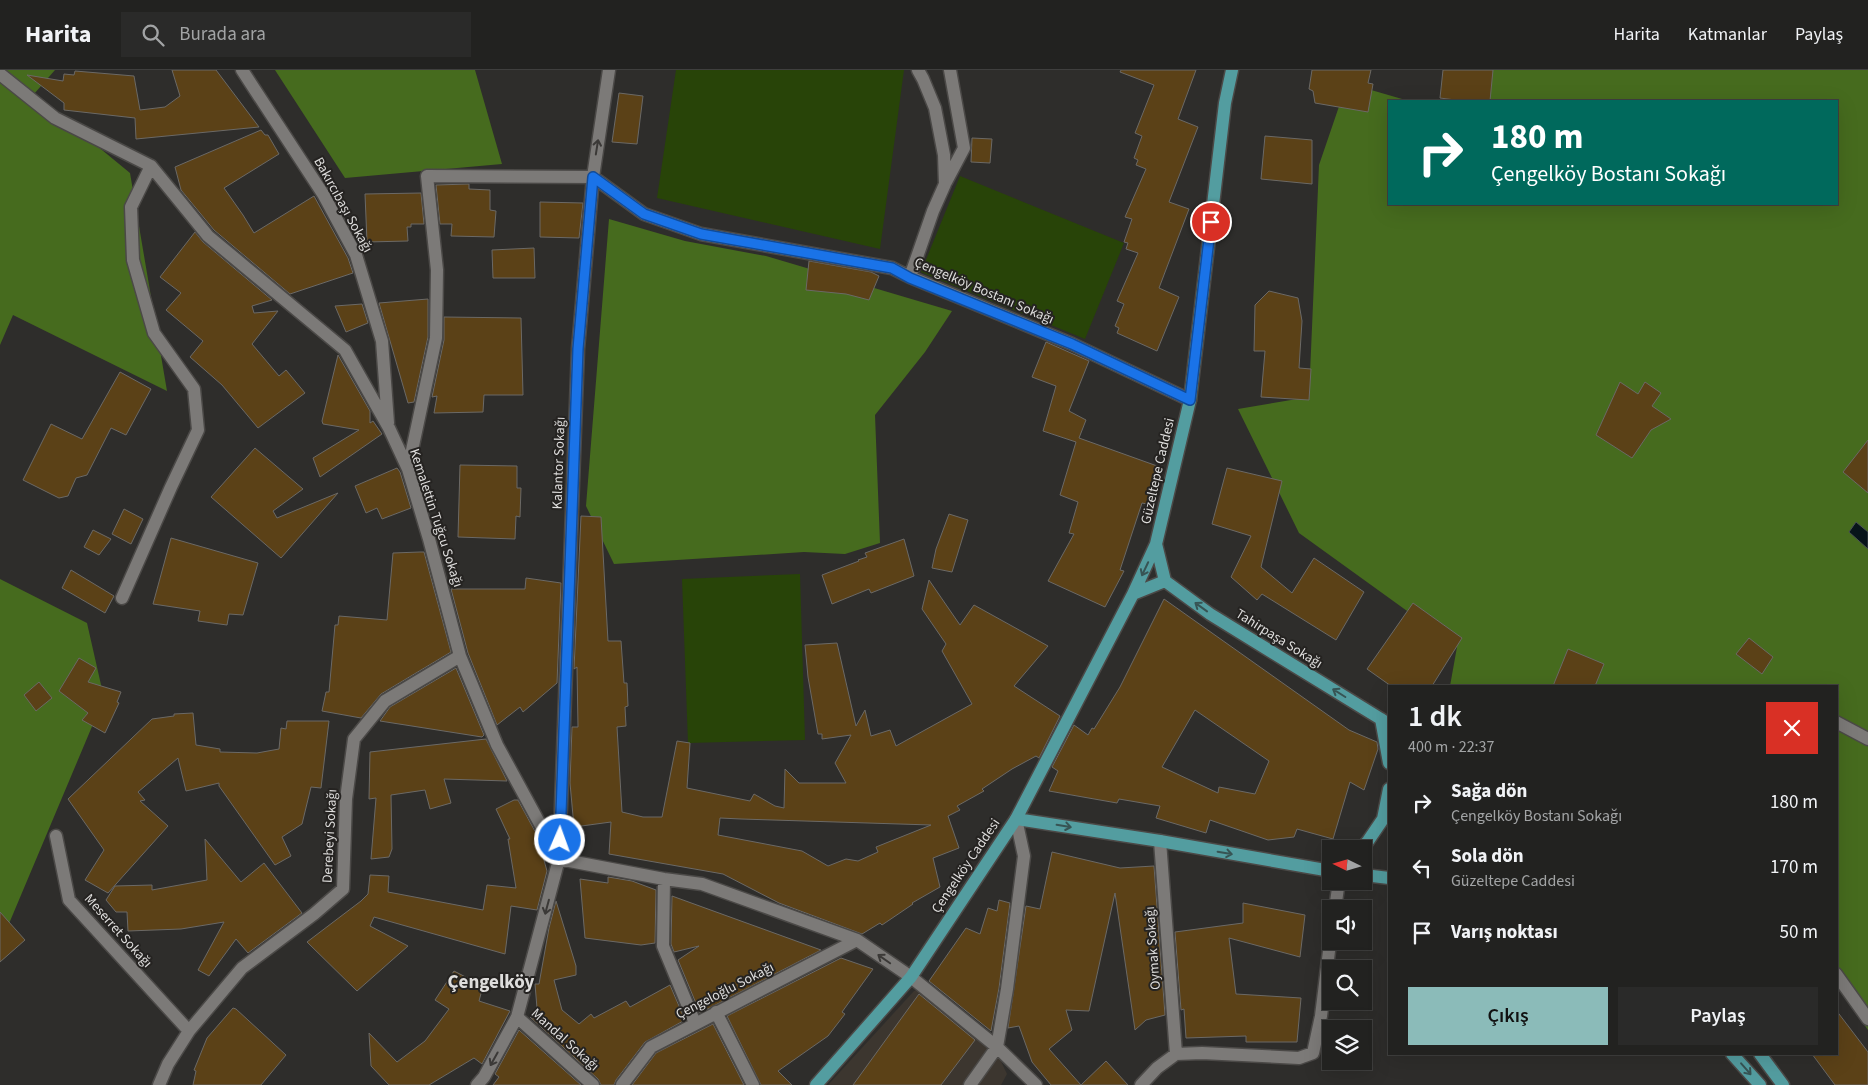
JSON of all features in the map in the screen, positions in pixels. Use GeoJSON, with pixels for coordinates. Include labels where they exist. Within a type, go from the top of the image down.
{"type":"FeatureCollection","features":[{"type":"Feature","properties":{"kind":"main road","name":"Güzeltepe Caddesi"},"geometry":{"type":"LineString","coordinates":[[1016,819],[1133,594],[1156,544],[1190,400],[1225,103],[1232,70]]}},
{"type":"Feature","properties":{"kind":"main road"},"geometry":{"type":"LineString","coordinates":[[1133,594],[1165,581],[1156,544]]}},
{"type":"Feature","properties":{"kind":"main road","name":"Tahirpaşa Sokağı"},"geometry":{"type":"LineString","coordinates":[[1165,581],[1210,614],[1385,721]]}},
{"type":"Feature","properties":{"kind":"main road"},"geometry":{"type":"LineString","coordinates":[[1385,721],[1388,752]]}},
{"type":"Feature","properties":{"kind":"main road"},"geometry":{"type":"LineString","coordinates":[[1369,840],[1383,819],[1388,794]]}},
{"type":"Feature","properties":{"kind":"main road","name":"Çengelköy Caddesi"},"geometry":{"type":"LineString","coordinates":[[816,1085],[910,977],[1016,819],[1160,841],[1322,869]]}},
{"type":"Feature","properties":{"kind":"main road"},"geometry":{"type":"LineString","coordinates":[[1372,875],[1388,878]]}},
{"type":"Feature","properties":{"kind":"main road"},"geometry":{"type":"LineString","coordinates":[[1733,1055],[1760,1085]]}},
{"type":"Feature","properties":{"kind":"main road"},"geometry":{"type":"LineString","coordinates":[[1761,1055],[1783,1085]]}},
{"type":"Feature","properties":{"kind":"street","name":"Bakırcıbaşı Sokağı"},"geometry":{"type":"LineString","coordinates":[[242,70],[323,194],[356,255],[382,341],[389,428]]}},
{"type":"Feature","properties":{"kind":"street","name":"Kalantor Sokağı"},"geometry":{"type":"LineString","coordinates":[[477,1085],[484,1077],[517,1017],[559,859],[578,349],[593,177],[609,70]]}},
{"type":"Feature","properties":{"kind":"street"},"geometry":{"type":"LineString","coordinates":[[918,70],[924,79],[935,108],[944,155],[945,184]]}},
{"type":"Feature","properties":{"kind":"street"},"geometry":{"type":"LineString","coordinates":[[910,278],[932,211],[964,148],[950,70]]}},
{"type":"Feature","properties":{"kind":"street","name":"Kemalettin Tuğcu Sokağı"},"geometry":{"type":"LineString","coordinates":[[0,74],[55,118],[151,166],[208,236],[345,350],[389,428],[408,469],[460,656],[497,745],[559,859]]}},
{"type":"Feature","properties":{"kind":"street"},"geometry":{"type":"LineString","coordinates":[[122,598],[198,430],[194,389],[154,333],[133,260],[131,207],[151,166]]}},
{"type":"Feature","properties":{"kind":"street"},"geometry":{"type":"LineString","coordinates":[[408,469],[436,338],[437,270],[427,176],[593,177]]}},
{"type":"Feature","properties":{"kind":"street","name":"Çengelköy Bostanı Sokağı"},"geometry":{"type":"LineString","coordinates":[[593,177],[644,214],[701,234],[892,268],[910,278],[1072,344],[1190,400]]}},
{"type":"Feature","properties":{"kind":"street","name":"Derebeyi Sokağı"},"geometry":{"type":"LineString","coordinates":[[162,1084],[168,1064],[189,1031],[242,968],[344,889],[346,799],[354,739],[385,701],[460,656]]}},
{"type":"Feature","properties":{"kind":"street"},"geometry":{"type":"LineString","coordinates":[[1838,723],[1868,739]]}},
{"type":"Feature","properties":{"kind":"street"},"geometry":{"type":"LineString","coordinates":[[970,1085],[997,1048],[1007,989],[1024,856],[1016,819]]}},
{"type":"Feature","properties":{"kind":"street","name":"Meserret Sokağı"},"geometry":{"type":"LineString","coordinates":[[56,836],[69,900],[189,1031]]}},
{"type":"Feature","properties":{"kind":"street","name":"Oymak Sokağı"},"geometry":{"type":"LineString","coordinates":[[1160,841],[1176,1054]]}},
{"type":"Feature","properties":{"kind":"street"},"geometry":{"type":"LineString","coordinates":[[559,859],[664,879],[702,884],[857,940],[910,977],[997,1048],[1036,1085]]}},
{"type":"Feature","properties":{"kind":"street"},"geometry":{"type":"LineString","coordinates":[[664,879],[663,946],[695,1022]]}},
{"type":"Feature","properties":{"kind":"street","name":"Çengeloğlu Sokağı"},"geometry":{"type":"LineString","coordinates":[[622,1085],[651,1046],[857,940]]}},
{"type":"Feature","properties":{"kind":"street"},"geometry":{"type":"LineString","coordinates":[[1141,1085],[1157,1068],[1176,1054],[1202,1052],[1299,1058],[1314,1053],[1321,1016],[1329,950]]}},
{"type":"Feature","properties":{"kind":"street"},"geometry":{"type":"LineString","coordinates":[[1838,977],[1868,1019]]}},
{"type":"Feature","properties":{"kind":"street"},"geometry":{"type":"LineString","coordinates":[[716,1012],[753,1085]]}},
{"type":"Feature","properties":{"kind":"street","name":"Mandal Sokağı"},"geometry":{"type":"LineString","coordinates":[[517,1017],[593,1085]]}},
{"type":"Feature","properties":{"kind":"shaded area"},"geometry":{"type":"Polygon","coordinates":[[[1856,522],[1868,532],[1868,549],[1849,532],[1856,522]]]}},
{"type":"Feature","properties":{"kind":"shaded area"},"geometry":{"type":"Polygon","coordinates":[[[917,990],[997,1053],[1007,1074],[1001,1085],[828,1085],[914,991],[917,990]]]}},
{"type":"Feature","properties":{"kind":"green space"},"geometry":{"type":"Polygon","coordinates":[[[0,70],[55,70],[34,94],[130,173],[167,391],[13,315],[0,345],[0,70]]]}},
{"type":"Feature","properties":{"kind":"green space"},"geometry":{"type":"Polygon","coordinates":[[[275,70],[475,70],[502,164],[345,178],[275,70]]]}},
{"type":"Feature","properties":{"kind":"green space"},"geometry":{"type":"Polygon","coordinates":[[[676,70],[904,70],[880,249],[657,198],[676,70]]]}},
{"type":"Feature","properties":{"kind":"green space"},"geometry":{"type":"Polygon","coordinates":[[[1487,70],[1868,70],[1868,1030],[1838,989],[1838,685],[1450,685],[1457,647],[1299,533],[1238,409],[1309,397],[1319,165],[1347,83],[1406,100],[1388,100],[1388,205],[1838,205],[1838,100],[1479,100],[1487,70]]]}},
{"type":"Feature","properties":{"kind":"green space"},"geometry":{"type":"Polygon","coordinates":[[[960,176],[1124,243],[1085,339],[921,272],[960,176]]]}},
{"type":"Feature","properties":{"kind":"green space"},"geometry":{"type":"Polygon","coordinates":[[[609,219],[685,241],[766,256],[952,311],[925,352],[875,415],[880,543],[845,554],[804,552],[614,564],[586,506],[609,219]]]}},
{"type":"Feature","properties":{"kind":"green space"},"geometry":{"type":"Polygon","coordinates":[[[800,574],[805,740],[688,743],[682,579],[800,574]]]}},
{"type":"Feature","properties":{"kind":"green space"},"geometry":{"type":"Polygon","coordinates":[[[0,579],[87,623],[104,698],[0,945],[0,579]]]}},
{"type":"Feature","properties":{"kind":"building"},"geometry":{"type":"Polygon","coordinates":[[[172,70],[216,70],[259,127],[136,139],[135,118],[64,110],[64,103],[27,75],[63,81],[64,74],[74,75],[75,71],[134,76],[140,110],[165,107],[180,96],[172,70]]]}},
{"type":"Feature","properties":{"kind":"building"},"geometry":{"type":"Polygon","coordinates":[[[1121,70],[1196,70],[1178,119],[1198,127],[1169,202],[1189,209],[1159,288],[1179,297],[1157,351],[1117,333],[1119,328],[1115,326],[1124,304],[1117,301],[1138,253],[1126,249],[1128,243],[1124,242],[1132,219],[1125,217],[1146,169],[1136,165],[1138,160],[1134,158],[1142,136],[1135,133],[1154,85],[1120,72],[1121,70]]]}},
{"type":"Feature","properties":{"kind":"building"},"geometry":{"type":"Polygon","coordinates":[[[1312,70],[1371,70],[1368,83],[1373,84],[1368,112],[1315,103],[1313,91],[1309,89],[1312,70]]]}},
{"type":"Feature","properties":{"kind":"building"},"geometry":{"type":"Polygon","coordinates":[[[1443,70],[1493,70],[1490,100],[1440,98],[1443,70]]]}},
{"type":"Feature","properties":{"kind":"building"},"geometry":{"type":"Polygon","coordinates":[[[619,93],[643,96],[637,144],[612,142],[619,93]]]}},
{"type":"Feature","properties":{"kind":"building"},"geometry":{"type":"Polygon","coordinates":[[[261,130],[265,135],[268,135],[279,154],[224,188],[254,233],[314,196],[348,258],[353,273],[290,294],[214,230],[181,190],[175,167],[261,130]]]}},
{"type":"Feature","properties":{"kind":"building"},"geometry":{"type":"Polygon","coordinates":[[[1265,136],[1312,140],[1312,184],[1261,179],[1265,136]]]}},
{"type":"Feature","properties":{"kind":"building"},"geometry":{"type":"Polygon","coordinates":[[[972,138],[992,139],[990,163],[971,162],[972,138]]]}},
{"type":"Feature","properties":{"kind":"building"},"geometry":{"type":"Polygon","coordinates":[[[469,184],[469,189],[490,190],[490,210],[496,211],[494,237],[451,236],[452,224],[440,224],[436,185],[469,184]]]}},
{"type":"Feature","properties":{"kind":"building"},"geometry":{"type":"Polygon","coordinates":[[[421,193],[424,224],[411,224],[411,227],[407,227],[408,241],[367,242],[365,194],[421,193]]]}},
{"type":"Feature","properties":{"kind":"building"},"geometry":{"type":"Polygon","coordinates":[[[540,202],[583,203],[579,238],[540,237],[540,202]]]}},
{"type":"Feature","properties":{"kind":"building"},"geometry":{"type":"Polygon","coordinates":[[[195,232],[203,242],[272,300],[252,306],[254,313],[278,311],[252,344],[279,376],[286,370],[305,393],[258,428],[222,385],[190,357],[203,341],[166,310],[181,293],[160,277],[195,232]]]}},
{"type":"Feature","properties":{"kind":"building"},"geometry":{"type":"Polygon","coordinates":[[[534,248],[535,278],[493,278],[492,250],[534,248]]]}},
{"type":"Feature","properties":{"kind":"building"},"geometry":{"type":"Polygon","coordinates":[[[809,261],[871,272],[879,276],[869,300],[846,294],[806,290],[809,261]]]}},
{"type":"Feature","properties":{"kind":"building"},"geometry":{"type":"Polygon","coordinates":[[[1269,291],[1298,298],[1302,321],[1299,368],[1311,369],[1309,400],[1261,397],[1265,351],[1254,351],[1255,305],[1269,291]]]}},
{"type":"Feature","properties":{"kind":"building"},"geometry":{"type":"Polygon","coordinates":[[[428,299],[428,337],[414,402],[408,403],[379,303],[428,299]]]}},
{"type":"Feature","properties":{"kind":"building"},"geometry":{"type":"Polygon","coordinates":[[[362,304],[368,323],[346,332],[335,306],[362,304]]]}},
{"type":"Feature","properties":{"kind":"building"},"geometry":{"type":"Polygon","coordinates":[[[444,317],[521,318],[523,395],[484,395],[483,412],[434,413],[437,396],[432,397],[444,340],[444,317]]]}},
{"type":"Feature","properties":{"kind":"building"},"geometry":{"type":"Polygon","coordinates":[[[1046,342],[1089,361],[1069,411],[1086,420],[1079,438],[1160,467],[1147,504],[1142,503],[1120,570],[1124,571],[1105,607],[1048,581],[1074,534],[1069,533],[1078,502],[1060,495],[1076,442],[1043,431],[1056,386],[1032,377],[1046,342]]]}},
{"type":"Feature","properties":{"kind":"building"},"geometry":{"type":"Polygon","coordinates":[[[338,355],[370,411],[370,423],[373,421],[382,434],[320,477],[313,458],[359,430],[323,424],[322,421],[338,355]]]}},
{"type":"Feature","properties":{"kind":"building"},"geometry":{"type":"Polygon","coordinates":[[[120,372],[151,389],[126,435],[111,428],[87,475],[76,478],[68,496],[59,498],[23,480],[51,424],[82,439],[120,372]]]}},
{"type":"Feature","properties":{"kind":"building"},"geometry":{"type":"Polygon","coordinates":[[[1620,382],[1638,394],[1645,382],[1661,393],[1652,406],[1671,419],[1651,430],[1632,458],[1596,435],[1620,382]]]}},
{"type":"Feature","properties":{"kind":"building"},"geometry":{"type":"Polygon","coordinates":[[[1868,440],[1868,493],[1843,472],[1868,440]]]}},
{"type":"Feature","properties":{"kind":"building"},"geometry":{"type":"Polygon","coordinates":[[[255,448],[303,489],[273,511],[277,518],[338,493],[281,558],[211,497],[255,448]]]}},
{"type":"Feature","properties":{"kind":"building"},"geometry":{"type":"Polygon","coordinates":[[[460,465],[517,466],[517,488],[521,488],[520,517],[516,516],[515,539],[458,537],[460,465]]]}},
{"type":"Feature","properties":{"kind":"building"},"geometry":{"type":"Polygon","coordinates":[[[397,468],[400,472],[411,508],[382,519],[377,508],[366,513],[355,486],[397,468]]]}},
{"type":"Feature","properties":{"kind":"building"},"geometry":{"type":"Polygon","coordinates":[[[1227,468],[1282,481],[1261,567],[1292,593],[1314,558],[1364,592],[1336,640],[1262,594],[1257,600],[1231,577],[1251,536],[1212,524],[1227,468]]]}},
{"type":"Feature","properties":{"kind":"building"},"geometry":{"type":"Polygon","coordinates":[[[124,509],[143,519],[131,544],[112,534],[124,509]]]}},
{"type":"Feature","properties":{"kind":"building"},"geometry":{"type":"Polygon","coordinates":[[[949,514],[968,520],[952,572],[932,568],[936,549],[949,514]]]}},
{"type":"Feature","properties":{"kind":"building"},"geometry":{"type":"Polygon","coordinates":[[[581,516],[601,517],[608,641],[621,641],[624,683],[627,683],[628,706],[625,707],[626,726],[617,727],[622,812],[643,817],[662,817],[677,741],[690,743],[687,788],[750,801],[754,794],[775,806],[784,808],[785,769],[799,783],[846,783],[835,763],[851,735],[822,739],[822,734],[818,734],[808,677],[805,645],[837,643],[856,726],[865,710],[871,736],[890,730],[896,746],[972,704],[942,651],[946,644],[922,609],[929,580],[960,625],[974,605],[1048,646],[1014,686],[1060,716],[1039,758],[1036,756],[1012,769],[982,789],[984,791],[957,806],[960,810],[948,816],[959,848],[933,858],[940,887],[912,903],[882,925],[880,923],[862,934],[779,903],[723,874],[609,854],[611,822],[574,827],[570,783],[572,727],[578,727],[577,667],[574,669],[581,516]],[[720,818],[718,835],[802,851],[828,866],[846,859],[858,861],[878,852],[876,847],[931,825],[720,818]]]}},
{"type":"Feature","properties":{"kind":"building"},"geometry":{"type":"Polygon","coordinates":[[[93,530],[111,539],[99,555],[84,547],[93,530]]]}},
{"type":"Feature","properties":{"kind":"building"},"geometry":{"type":"Polygon","coordinates":[[[171,538],[258,563],[243,615],[229,614],[227,625],[198,621],[200,611],[153,604],[171,538]]]}},
{"type":"Feature","properties":{"kind":"building"},"geometry":{"type":"Polygon","coordinates":[[[904,539],[914,576],[871,593],[869,589],[832,604],[822,575],[867,557],[865,553],[904,539]]]}},
{"type":"Feature","properties":{"kind":"building"},"geometry":{"type":"Polygon","coordinates":[[[424,552],[451,652],[381,694],[361,718],[322,711],[326,692],[329,692],[335,625],[338,625],[339,616],[387,620],[393,553],[424,552]]]}},
{"type":"Feature","properties":{"kind":"building"},"geometry":{"type":"Polygon","coordinates":[[[71,570],[114,596],[105,613],[62,588],[71,570]]]}},
{"type":"Feature","properties":{"kind":"building"},"geometry":{"type":"Polygon","coordinates":[[[526,578],[561,583],[557,683],[523,712],[520,707],[497,725],[468,653],[451,589],[525,589],[526,578]]]}},
{"type":"Feature","properties":{"kind":"building"},"geometry":{"type":"Polygon","coordinates":[[[1164,599],[1349,730],[1377,742],[1378,749],[1364,790],[1350,782],[1333,839],[1297,829],[1294,837],[1268,840],[1210,820],[1206,833],[1156,818],[1160,806],[1119,799],[1117,803],[1049,791],[1058,771],[1052,767],[1074,725],[1088,735],[1092,728],[1094,729],[1120,687],[1164,599]],[[1195,710],[1162,767],[1218,793],[1219,787],[1255,794],[1269,761],[1195,710]]]}},
{"type":"Feature","properties":{"kind":"building"},"geometry":{"type":"Polygon","coordinates":[[[1413,603],[1462,638],[1433,685],[1390,685],[1367,669],[1413,603]]]}},
{"type":"Feature","properties":{"kind":"building"},"geometry":{"type":"Polygon","coordinates":[[[1749,638],[1773,657],[1762,674],[1736,654],[1749,638]]]}},
{"type":"Feature","properties":{"kind":"building"},"geometry":{"type":"Polygon","coordinates":[[[1568,649],[1604,664],[1595,685],[1553,685],[1568,649]]]}},
{"type":"Feature","properties":{"kind":"building"},"geometry":{"type":"Polygon","coordinates":[[[79,658],[96,668],[88,682],[121,692],[117,702],[119,703],[105,733],[82,720],[88,713],[59,691],[79,658]]]}},
{"type":"Feature","properties":{"kind":"building"},"geometry":{"type":"Polygon","coordinates":[[[456,668],[484,735],[482,737],[380,721],[390,707],[456,668]]]}},
{"type":"Feature","properties":{"kind":"building"},"geometry":{"type":"Polygon","coordinates":[[[39,682],[52,698],[36,711],[24,695],[39,682]]]}},
{"type":"Feature","properties":{"kind":"building"},"geometry":{"type":"Polygon","coordinates":[[[193,713],[196,745],[220,749],[220,752],[257,753],[279,749],[281,728],[286,729],[287,721],[329,721],[321,788],[311,787],[302,824],[282,837],[291,856],[275,865],[219,786],[219,783],[186,791],[178,758],[138,792],[145,800],[140,801],[168,826],[108,893],[85,880],[104,850],[68,799],[152,719],[174,716],[174,714],[193,713]]]}},
{"type":"Feature","properties":{"kind":"building"},"geometry":{"type":"Polygon","coordinates":[[[486,739],[507,781],[444,779],[451,803],[430,809],[425,790],[391,795],[392,849],[389,857],[371,859],[376,798],[369,799],[370,752],[486,739]]]}},
{"type":"Feature","properties":{"kind":"building"},"geometry":{"type":"Polygon","coordinates":[[[514,800],[518,800],[537,835],[547,871],[537,910],[511,906],[505,954],[374,917],[370,926],[408,946],[357,991],[307,942],[368,894],[370,875],[389,876],[388,892],[483,910],[487,885],[516,888],[508,839],[510,839],[496,809],[514,800]]]}},
{"type":"Feature","properties":{"kind":"building"},"geometry":{"type":"Polygon","coordinates":[[[205,839],[241,882],[264,863],[302,913],[248,953],[236,939],[209,976],[198,970],[224,922],[181,929],[128,931],[127,912],[116,912],[106,900],[115,886],[152,885],[152,890],[207,880],[205,839]]]}},
{"type":"Feature","properties":{"kind":"building"},"geometry":{"type":"Polygon","coordinates":[[[1052,852],[1120,868],[1154,866],[1165,1015],[1146,1020],[1135,1030],[1115,893],[1089,1011],[1066,1010],[1072,1030],[1049,1049],[1081,1085],[1051,1085],[1032,1062],[1019,1026],[1008,1028],[1026,906],[1040,909],[1052,852]]]}},
{"type":"Feature","properties":{"kind":"building"},"geometry":{"type":"Polygon","coordinates":[[[608,877],[632,881],[656,890],[655,943],[641,945],[585,938],[580,879],[608,883],[608,877]]]}},
{"type":"Feature","properties":{"kind":"building"},"geometry":{"type":"Polygon","coordinates":[[[672,896],[821,950],[700,1013],[678,960],[699,946],[674,952],[671,944],[672,896]]]}},
{"type":"Feature","properties":{"kind":"building"},"geometry":{"type":"Polygon","coordinates":[[[999,900],[1010,903],[999,988],[991,1031],[929,981],[966,928],[980,934],[988,908],[997,911],[999,900]]]}},
{"type":"Feature","properties":{"kind":"building"},"geometry":{"type":"Polygon","coordinates":[[[556,901],[576,966],[576,975],[554,980],[562,1010],[579,1024],[591,1014],[594,1018],[626,1001],[630,1007],[670,985],[685,1020],[645,1042],[614,1085],[601,1085],[598,1079],[530,1017],[538,1020],[535,984],[539,984],[556,901]]]}},
{"type":"Feature","properties":{"kind":"building"},"geometry":{"type":"Polygon","coordinates":[[[1243,903],[1305,915],[1300,957],[1229,938],[1236,994],[1301,998],[1297,1042],[1246,1042],[1246,1036],[1186,1038],[1184,1009],[1181,1010],[1175,932],[1243,923],[1243,903]]]}},
{"type":"Feature","properties":{"kind":"building"},"geometry":{"type":"Polygon","coordinates":[[[0,912],[25,940],[0,962],[0,912]]]}},
{"type":"Feature","properties":{"kind":"building"},"geometry":{"type":"Polygon","coordinates":[[[841,958],[873,969],[842,1012],[845,1014],[828,1036],[778,1071],[792,1085],[761,1085],[727,1016],[841,958]]]}},
{"type":"Feature","properties":{"kind":"building"},"geometry":{"type":"Polygon","coordinates":[[[454,971],[483,986],[479,1001],[510,1011],[482,1064],[474,1058],[429,1085],[389,1085],[371,1066],[369,1033],[397,1062],[425,1041],[449,1009],[435,1000],[454,971]]]}},
{"type":"Feature","properties":{"kind":"building"},"geometry":{"type":"Polygon","coordinates":[[[919,994],[975,1040],[941,1085],[853,1085],[919,994]]]}},
{"type":"Feature","properties":{"kind":"building"},"geometry":{"type":"Polygon","coordinates":[[[233,1008],[286,1055],[261,1085],[193,1085],[196,1071],[194,1070],[207,1038],[233,1008]]]}},
{"type":"Feature","properties":{"kind":"building"},"geometry":{"type":"Polygon","coordinates":[[[1838,1013],[1868,1052],[1868,1085],[1835,1085],[1813,1055],[1838,1055],[1838,1013]]]}},
{"type":"Feature","properties":{"kind":"building"},"geometry":{"type":"Polygon","coordinates":[[[713,1024],[744,1085],[632,1085],[656,1053],[713,1024]]]}},
{"type":"Feature","properties":{"kind":"building"},"geometry":{"type":"Polygon","coordinates":[[[519,1030],[581,1085],[493,1085],[499,1077],[495,1074],[519,1030]]]}},
{"type":"Feature","properties":{"kind":"building"},"geometry":{"type":"Polygon","coordinates":[[[1106,1061],[1128,1085],[1081,1085],[1106,1061]]]}},
{"type":"Feature","properties":{"kind":"district","name":"Çengelköy"},"geometry":{"type":"Point","coordinates":[491,982]}},
{"type":"Feature","properties":{"kind":"route"},"geometry":{"type":"LineString","coordinates":[[560,840],[578,349],[593,177],[644,214],[701,234],[892,268],[910,278],[1072,344],[1190,400],[1211,222]]}}]}
